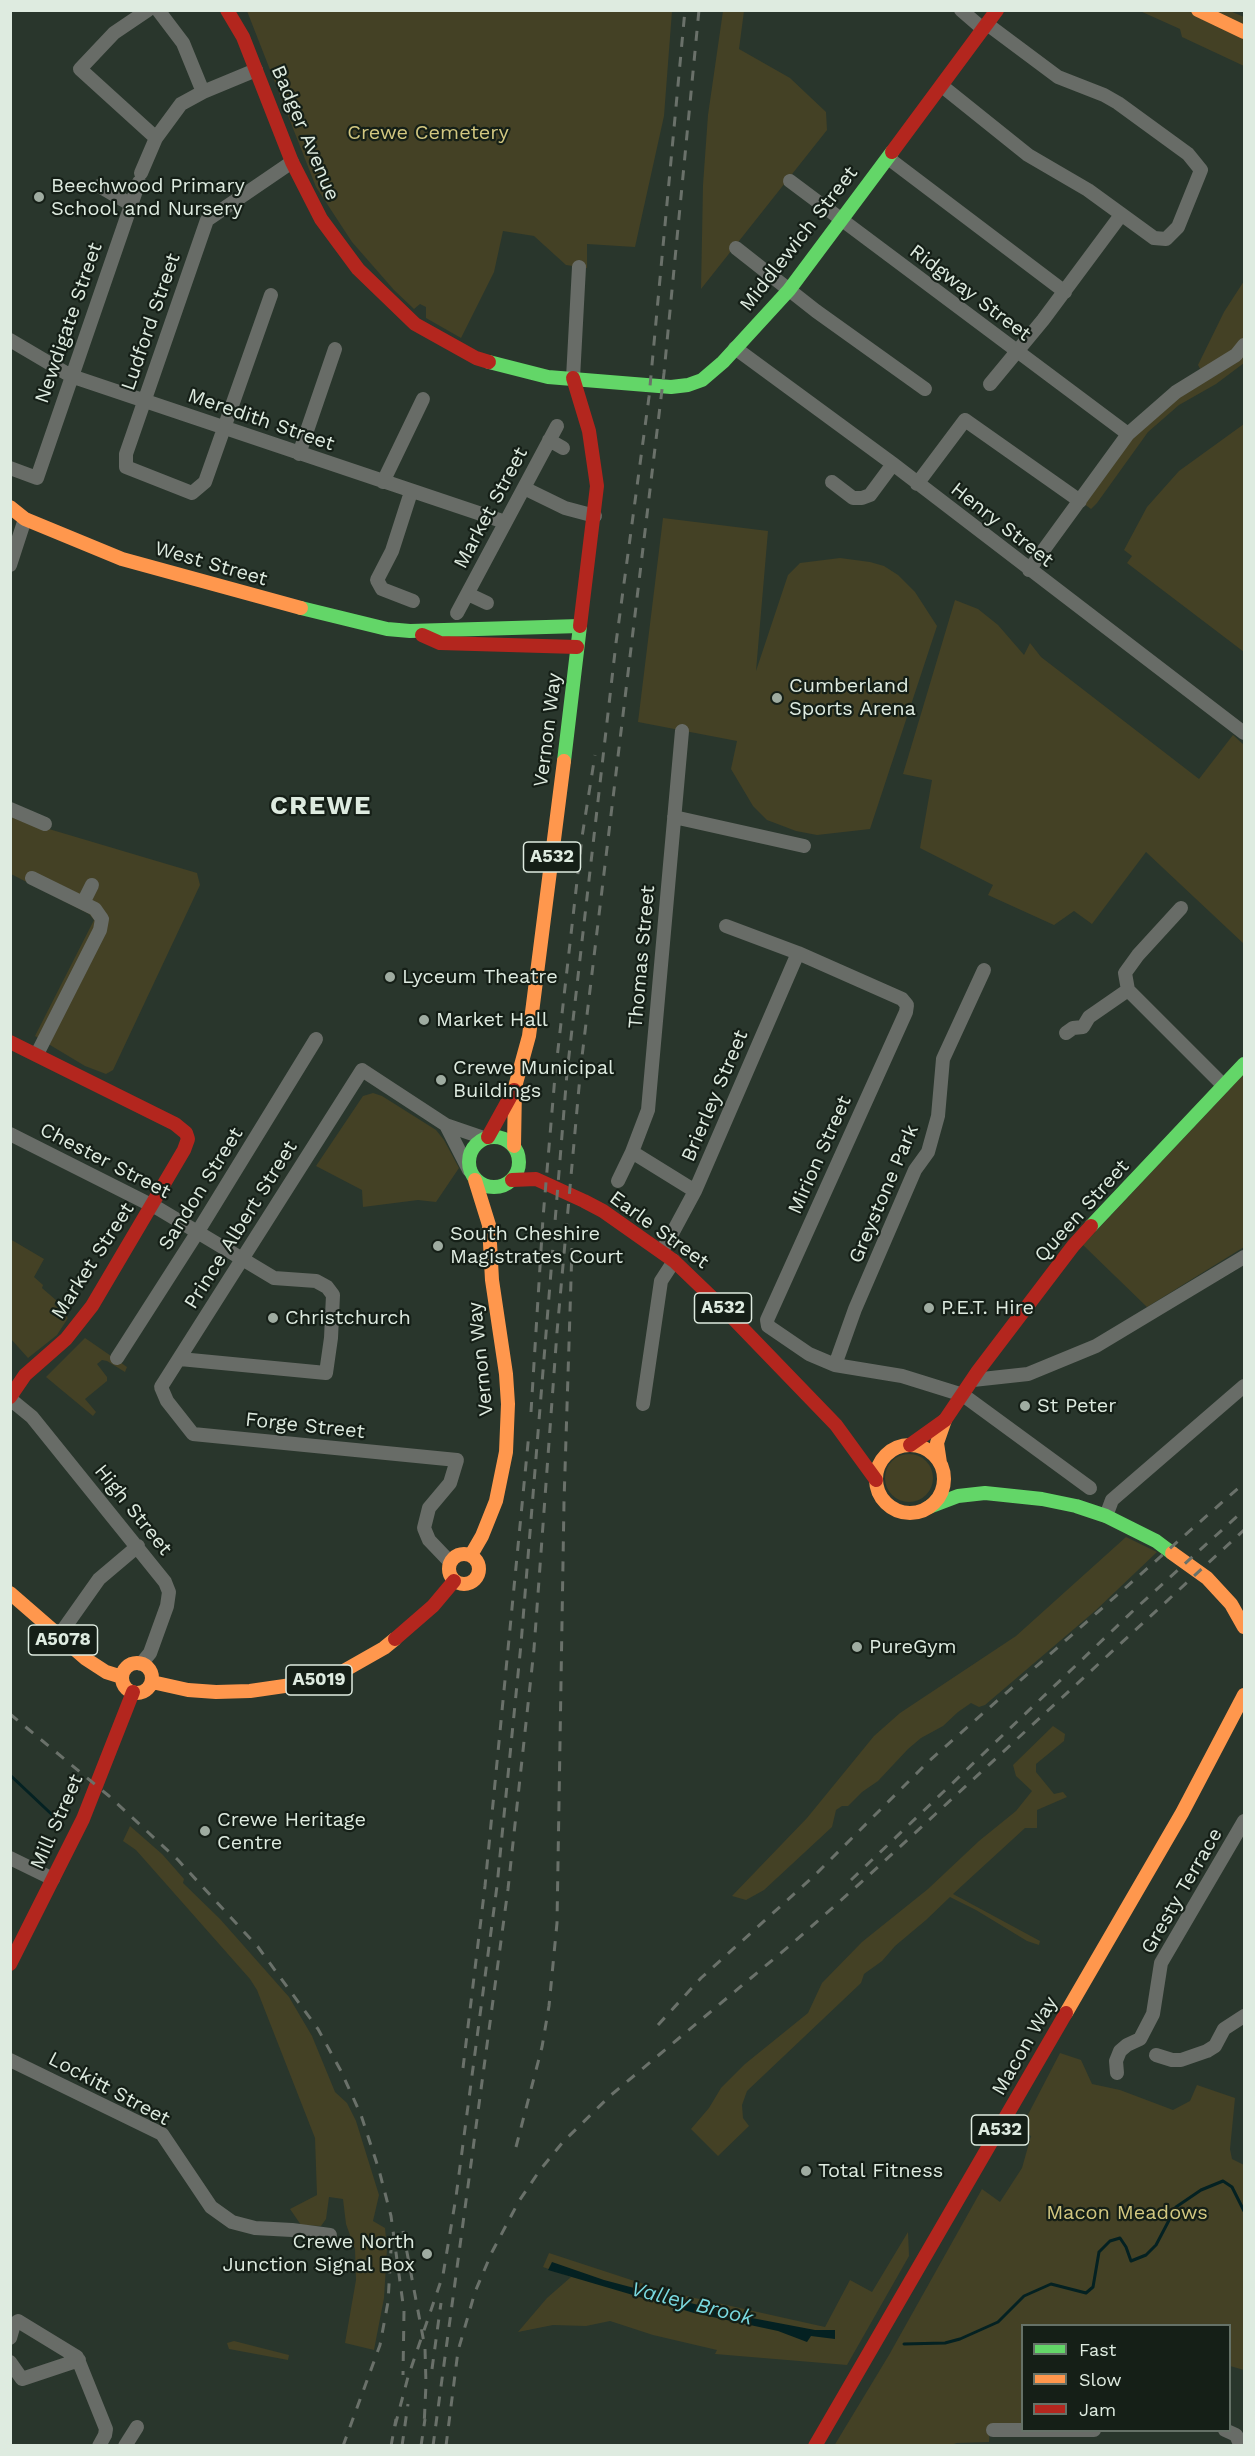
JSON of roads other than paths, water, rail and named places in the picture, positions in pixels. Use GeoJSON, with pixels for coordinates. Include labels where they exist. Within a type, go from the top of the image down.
{"type":"FeatureCollection","features":[{"type":"Feature","properties":{"kind":"main road","name":"Badger Avenue"},"geometry":{"type":"LineString","coordinates":[[227,10],[243,38],[292,162],[321,219],[358,269],[415,324],[476,358],[522,372],[573,378]]}},
{"type":"Feature","properties":{"kind":"main road","name":"Middlewich Street"},"geometry":{"type":"LineString","coordinates":[[573,378],[671,387],[702,380],[723,362],[789,290],[997,10]]}},
{"type":"Feature","properties":{"kind":"main road"},"geometry":{"type":"LineString","coordinates":[[1198,10],[1245,32]]}},
{"type":"Feature","properties":{"kind":"main road","name":"Vernon Way"},"geometry":{"type":"LineString","coordinates":[[516,1150],[515,1087],[528,1036],[537,982],[595,516],[597,486],[589,431],[573,378]]}},
{"type":"Feature","properties":{"kind":"main road","name":"West Street"},"geometry":{"type":"LineString","coordinates":[[10,507],[25,519],[122,559],[173,575],[376,626],[410,631],[580,626]]}},
{"type":"Feature","properties":{"kind":"main road","name":"West Street"},"geometry":{"type":"LineString","coordinates":[[410,631],[440,643],[577,647]]}},
{"type":"Feature","properties":{"kind":"main road"},"geometry":{"type":"LineString","coordinates":[[10,1042],[37,1054]]}},
{"type":"Feature","properties":{"kind":"main road","name":"Market Street"},"geometry":{"type":"LineString","coordinates":[[10,1398],[34,1365],[58,1347],[92,1306],[187,1145],[186,1132],[175,1124],[37,1054]]}},
{"type":"Feature","properties":{"kind":"main road","name":"Queen Street"},"geometry":{"type":"LineString","coordinates":[[945,1420],[1073,1246],[1245,1064]]}},
{"type":"Feature","properties":{"kind":"main road","name":"Vernon Way"},"geometry":{"type":"LineString","coordinates":[[486,1137],[515,1087]]}},
{"type":"Feature","properties":{"kind":"main road"},"geometry":{"type":"LineString","coordinates":[[486,1137],[504,1138],[516,1150],[519,1167],[509,1181],[492,1187],[472,1175],[470,1153],[474,1145],[486,1137]]}},
{"type":"Feature","properties":{"kind":"main road","name":"Earle Street"},"geometry":{"type":"LineString","coordinates":[[516,1150],[540,1181]]}},
{"type":"Feature","properties":{"kind":"main road","name":"Vernon Way"},"geometry":{"type":"LineString","coordinates":[[471,1555],[482,1536],[496,1501],[508,1429],[508,1390],[492,1280],[489,1225],[472,1175]]}},
{"type":"Feature","properties":{"kind":"main road","name":"Vernon Way"},"geometry":{"type":"LineString","coordinates":[[489,1225],[499,1196],[509,1181]]}},
{"type":"Feature","properties":{"kind":"main road","name":"Earle Street"},"geometry":{"type":"LineString","coordinates":[[509,1181],[540,1181],[584,1201],[661,1251],[732,1316],[844,1435],[876,1480]]}},
{"type":"Feature","properties":{"kind":"main road"},"geometry":{"type":"LineString","coordinates":[[945,1420],[881,1461],[876,1480],[882,1498],[896,1510],[914,1512],[958,1496],[986,1493],[1042,1499],[1076,1506],[1106,1516],[1156,1540],[1208,1578],[1231,1604],[1245,1627]]}},
{"type":"Feature","properties":{"kind":"main road"},"geometry":{"type":"LineString","coordinates":[[929,1507],[942,1491],[937,1443],[945,1420]]}},
{"type":"Feature","properties":{"kind":"main road","name":"Earle Street"},"geometry":{"type":"LineString","coordinates":[[844,1435],[872,1446],[903,1446]]}},
{"type":"Feature","properties":{"kind":"main road"},"geometry":{"type":"LineString","coordinates":[[903,1446],[927,1450],[960,1484],[986,1493]]}},
{"type":"Feature","properties":{"kind":"main road"},"geometry":{"type":"LineString","coordinates":[[457,1555],[471,1555],[479,1566],[478,1575],[468,1584],[454,1581],[448,1571],[450,1562],[457,1555]]}},
{"type":"Feature","properties":{"kind":"main road","name":"A5019"},"geometry":{"type":"LineString","coordinates":[[152,1682],[188,1690],[250,1691],[312,1682],[340,1673],[384,1648],[433,1606],[454,1581]]}},
{"type":"Feature","properties":{"kind":"main road","name":"A5078"},"geometry":{"type":"LineString","coordinates":[[10,1593],[58,1636],[106,1672],[122,1677]]}},
{"type":"Feature","properties":{"kind":"main road"},"geometry":{"type":"LineString","coordinates":[[141,1664],[150,1671],[152,1682],[145,1690],[133,1692],[125,1687],[122,1677],[127,1667],[141,1664]]}},
{"type":"Feature","properties":{"kind":"main road","name":"Mill Street"},"geometry":{"type":"LineString","coordinates":[[10,1964],[82,1819],[133,1692]]}},
{"type":"Feature","properties":{"kind":"main road","name":"Macon Way"},"geometry":{"type":"LineString","coordinates":[[815,2445],[1176,1823],[1245,1695]]}},
{"type":"Feature","properties":{"kind":"street"},"geometry":{"type":"LineString","coordinates":[[148,10],[114,33],[80,69],[156,138]]}},
{"type":"Feature","properties":{"kind":"street"},"geometry":{"type":"LineString","coordinates":[[158,10],[183,43],[203,92]]}},
{"type":"Feature","properties":{"kind":"street"},"geometry":{"type":"LineString","coordinates":[[942,86],[1028,155],[1088,190],[1154,238],[1166,239],[1178,227],[1201,170],[1188,154],[1118,103],[1058,77],[961,10]]}},
{"type":"Feature","properties":{"kind":"street","name":"Newdigate Street"},"geometry":{"type":"LineString","coordinates":[[10,468],[37,478],[130,204],[156,138],[181,104],[203,92],[256,70]]}},
{"type":"Feature","properties":{"kind":"street"},"geometry":{"type":"LineString","coordinates":[[888,158],[1065,292]]}},
{"type":"Feature","properties":{"kind":"street","name":"Ludford Street"},"geometry":{"type":"LineString","coordinates":[[223,428],[205,482],[192,493],[126,467],[126,454],[207,220],[292,162]]}},
{"type":"Feature","properties":{"kind":"street","name":"Ridgway Street"},"geometry":{"type":"LineString","coordinates":[[790,181],[1128,434]]}},
{"type":"Feature","properties":{"kind":"street"},"geometry":{"type":"LineString","coordinates":[[99,186],[130,204]]}},
{"type":"Feature","properties":{"kind":"street"},"geometry":{"type":"LineString","coordinates":[[990,384],[1065,292],[1121,215]]}},
{"type":"Feature","properties":{"kind":"street"},"geometry":{"type":"LineString","coordinates":[[736,248],[789,290],[925,389]]}},
{"type":"Feature","properties":{"kind":"street"},"geometry":{"type":"LineString","coordinates":[[573,378],[579,267]]}},
{"type":"Feature","properties":{"kind":"street"},"geometry":{"type":"LineString","coordinates":[[223,428],[271,295]]}},
{"type":"Feature","properties":{"kind":"street","name":"Meredith Street"},"geometry":{"type":"LineString","coordinates":[[10,340],[71,376],[505,522]]}},
{"type":"Feature","properties":{"kind":"street"},"geometry":{"type":"LineString","coordinates":[[1029,570],[1128,434],[1176,392],[1228,360],[1245,345]]}},
{"type":"Feature","properties":{"kind":"street","name":"Henry Street"},"geometry":{"type":"LineString","coordinates":[[735,348],[893,464],[1245,733]]}},
{"type":"Feature","properties":{"kind":"street"},"geometry":{"type":"LineString","coordinates":[[299,454],[334,349]]}},
{"type":"Feature","properties":{"kind":"street"},"geometry":{"type":"LineString","coordinates":[[383,482],[423,399]]}},
{"type":"Feature","properties":{"kind":"street"},"geometry":{"type":"LineString","coordinates":[[917,484],[965,420],[1080,501]]}},
{"type":"Feature","properties":{"kind":"street","name":"Market Street"},"geometry":{"type":"LineString","coordinates":[[457,613],[556,426]]}},
{"type":"Feature","properties":{"kind":"street","name":"Market Street"},"geometry":{"type":"LineString","coordinates":[[549,440],[563,448]]}},
{"type":"Feature","properties":{"kind":"street"},"geometry":{"type":"LineString","coordinates":[[832,482],[853,498],[862,498],[870,495],[893,464]]}},
{"type":"Feature","properties":{"kind":"street"},"geometry":{"type":"LineString","coordinates":[[524,488],[565,508],[595,516]]}},
{"type":"Feature","properties":{"kind":"street"},"geometry":{"type":"LineString","coordinates":[[411,492],[392,551],[381,568],[377,580],[387,600],[413,601]]}},
{"type":"Feature","properties":{"kind":"street"},"geometry":{"type":"LineString","coordinates":[[10,565],[25,519]]}},
{"type":"Feature","properties":{"kind":"street","name":"Market Street"},"geometry":{"type":"LineString","coordinates":[[468,594],[487,603]]}},
{"type":"Feature","properties":{"kind":"street","name":"Thomas Street"},"geometry":{"type":"LineString","coordinates":[[618,1181],[648,1110],[681,731]]}},
{"type":"Feature","properties":{"kind":"street"},"geometry":{"type":"LineString","coordinates":[[10,810],[45,824]]}},
{"type":"Feature","properties":{"kind":"street"},"geometry":{"type":"LineString","coordinates":[[674,818],[804,846]]}},
{"type":"Feature","properties":{"kind":"street"},"geometry":{"type":"LineString","coordinates":[[32,878],[95,909],[102,920],[100,930],[37,1054]]}},
{"type":"Feature","properties":{"kind":"street"},"geometry":{"type":"LineString","coordinates":[[83,903],[92,885]]}},
{"type":"Feature","properties":{"kind":"street"},"geometry":{"type":"LineString","coordinates":[[1181,908],[1138,955],[1125,973],[1128,990],[1223,1085]]}},
{"type":"Feature","properties":{"kind":"street"},"geometry":{"type":"LineString","coordinates":[[726,926],[798,953]]}},
{"type":"Feature","properties":{"kind":"street","name":"Mirion Street"},"geometry":{"type":"LineString","coordinates":[[798,953],[902,999],[907,1005],[906,1012],[767,1320],[768,1326],[809,1354],[835,1365]]}},
{"type":"Feature","properties":{"kind":"street","name":"Brierley Street"},"geometry":{"type":"LineString","coordinates":[[661,1251],[695,1191],[798,953]]}},
{"type":"Feature","properties":{"kind":"street","name":"Greystone Park"},"geometry":{"type":"LineString","coordinates":[[835,1365],[855,1309],[915,1170],[928,1152],[938,1116],[943,1059],[984,970]]}},
{"type":"Feature","properties":{"kind":"street"},"geometry":{"type":"LineString","coordinates":[[1066,1033],[1073,1028],[1083,1027],[1089,1017],[1128,990]]}},
{"type":"Feature","properties":{"kind":"street","name":"Sandon Street"},"geometry":{"type":"LineString","coordinates":[[117,1358],[316,1039]]}},
{"type":"Feature","properties":{"kind":"street","name":"Prince Albert Street"},"geometry":{"type":"LineString","coordinates":[[166,1401],[161,1387],[362,1070],[446,1125]]}},
{"type":"Feature","properties":{"kind":"street"},"geometry":{"type":"LineString","coordinates":[[446,1125],[486,1137]]}},
{"type":"Feature","properties":{"kind":"street"},"geometry":{"type":"LineString","coordinates":[[446,1125],[472,1175]]}},
{"type":"Feature","properties":{"kind":"street","name":"Chester Street"},"geometry":{"type":"LineString","coordinates":[[10,1134],[151,1207],[274,1278],[316,1281],[330,1290],[334,1301],[326,1373],[180,1359]]}},
{"type":"Feature","properties":{"kind":"street"},"geometry":{"type":"LineString","coordinates":[[632,1152],[695,1191]]}},
{"type":"Feature","properties":{"kind":"street"},"geometry":{"type":"LineString","coordinates":[[973,1380],[1028,1374],[1096,1346],[1245,1257]]}},
{"type":"Feature","properties":{"kind":"street"},"geometry":{"type":"LineString","coordinates":[[643,1404],[661,1281],[674,1262]]}},
{"type":"Feature","properties":{"kind":"street"},"geometry":{"type":"LineString","coordinates":[[835,1365],[902,1377],[963,1395],[1090,1488]]}},
{"type":"Feature","properties":{"kind":"street"},"geometry":{"type":"LineString","coordinates":[[1106,1516],[1112,1500],[1245,1386]]}},
{"type":"Feature","properties":{"kind":"street","name":"High Street"},"geometry":{"type":"LineString","coordinates":[[10,1398],[32,1417],[138,1546],[159,1573],[169,1592],[167,1606],[152,1646],[141,1664]]}},
{"type":"Feature","properties":{"kind":"street","name":"Forge Street"},"geometry":{"type":"LineString","coordinates":[[166,1401],[193,1434],[457,1460],[450,1483],[429,1508],[424,1528],[429,1540],[450,1562]]}},
{"type":"Feature","properties":{"kind":"street"},"geometry":{"type":"LineString","coordinates":[[58,1636],[99,1579],[138,1546]]}},
{"type":"Feature","properties":{"kind":"street","name":"Gresty Terrace"},"geometry":{"type":"LineString","coordinates":[[1117,2073],[1116,2061],[1120,2051],[1140,2039],[1153,2014],[1161,1963],[1245,1821]]}},
{"type":"Feature","properties":{"kind":"street"},"geometry":{"type":"LineString","coordinates":[[10,1858],[53,1879]]}},
{"type":"Feature","properties":{"kind":"street"},"geometry":{"type":"LineString","coordinates":[[1156,2055],[1181,2060],[1207,2051],[1215,2046],[1224,2029],[1245,2016]]}},
{"type":"Feature","properties":{"kind":"street","name":"Lockitt Street"},"geometry":{"type":"LineString","coordinates":[[10,2060],[162,2134],[211,2207],[232,2222],[255,2228],[330,2235]]}},
{"type":"Feature","properties":{"kind":"street"},"geometry":{"type":"LineString","coordinates":[[10,2338],[14,2325],[18,2321],[79,2360],[106,2429],[99,2445]]}},
{"type":"Feature","properties":{"kind":"street"},"geometry":{"type":"LineString","coordinates":[[10,2362],[22,2379],[79,2360]]}},
{"type":"Feature","properties":{"kind":"street"},"geometry":{"type":"LineString","coordinates":[[125,2445],[137,2427]]}},
{"type":"Feature","properties":{"kind":"street"},"geometry":{"type":"LineString","coordinates":[[993,2430],[1073,2438],[1089,2432]]}},
{"type":"Feature","properties":{"kind":"street"},"geometry":{"type":"LineString","coordinates":[[1229,2432],[1236,2436],[1241,2445]]}},
{"type":"Feature","properties":{"kind":"water"},"geometry":{"type":"Polygon","coordinates":[[[552,2262],[604,2280],[736,2315],[815,2330],[835,2330],[835,2339],[811,2336],[807,2342],[778,2331],[694,2313],[548,2270],[552,2262]]]}},
{"type":"Feature","properties":{"kind":"waterway","name":"Valley Brook"},"geometry":{"type":"LineString","coordinates":[[10,1775],[63,1825]]}},
{"type":"Feature","properties":{"kind":"waterway","name":"Valley Brook"},"geometry":{"type":"LineString","coordinates":[[904,2344],[945,2343],[960,2339],[998,2322],[1024,2296],[1051,2284],[1086,2293],[1093,2287],[1099,2252],[1110,2241],[1120,2238],[1131,2261],[1146,2255],[1156,2245],[1176,2207],[1201,2190],[1223,2181],[1232,2187],[1244,2211]]}},
{"type":"Feature","properties":{"kind":"railway"},"geometry":{"type":"LineString","coordinates":[[395,2426],[408,2377],[443,2275],[456,2197],[497,1886],[521,1644],[567,1073],[616,643],[649,397],[685,10]]}},
{"type":"Feature","properties":{"kind":"railway"},"geometry":{"type":"LineString","coordinates":[[433,2446],[508,1889],[534,1649],[557,1332],[581,1065],[664,373],[699,10]]}},
{"type":"Feature","properties":{"kind":"railway"},"geometry":{"type":"LineString","coordinates":[[531,1412],[543,1218],[555,1076],[582,837],[595,755]]}},
{"type":"Feature","properties":{"kind":"railway"},"geometry":{"type":"LineString","coordinates":[[516,2147],[542,2047],[549,2006],[557,1923],[564,1502],[572,1248]]}},
{"type":"Feature","properties":{"kind":"railway"},"geometry":{"type":"LineString","coordinates":[[463,2068],[485,1886],[529,1433]]}},
{"type":"Feature","properties":{"kind":"railway"},"geometry":{"type":"LineString","coordinates":[[658,2025],[701,1978],[814,1876],[929,1761],[1244,1483]]}},
{"type":"Feature","properties":{"kind":"railway"},"geometry":{"type":"LineString","coordinates":[[851,1880],[1135,1609],[1244,1510]]}},
{"type":"Feature","properties":{"kind":"railway"},"geometry":{"type":"LineString","coordinates":[[446,2446],[458,2351],[475,2292],[492,2252],[519,2201],[563,2142],[611,2095],[794,1942],[866,1878],[1244,1530]]}},
{"type":"Feature","properties":{"kind":"railway"},"geometry":{"type":"LineString","coordinates":[[10,1714],[109,1796],[178,1860],[258,1947],[318,2029],[361,2115],[391,2216],[404,2311],[403,2375]]}},
{"type":"Feature","properties":{"kind":"railway"},"geometry":{"type":"LineString","coordinates":[[403,2231],[425,2348],[424,2427]]}},
{"type":"Feature","properties":{"kind":"railway"},"geometry":{"type":"LineString","coordinates":[[343,2446],[380,2345],[388,2302],[391,2250]]}},
{"type":"Feature","properties":{"kind":"railway"},"geometry":{"type":"LineString","coordinates":[[432,2369],[441,2303]]}},
{"type":"Feature","properties":{"kind":"railway"},"geometry":{"type":"LineString","coordinates":[[402,2446],[408,2404]]}},
{"type":"Feature","properties":{"kind":"railway"},"geometry":{"type":"LineString","coordinates":[[391,2446],[396,2419]]}},
{"type":"Feature","properties":{"kind":"railway"},"geometry":{"type":"LineString","coordinates":[[421,2446],[425,2419]]}},
{"type":"Feature","properties":{"kind":"place","name":"Beechwood Primary School and Nursery"},"geometry":{"type":"Point","coordinates":[39,197]}},
{"type":"Feature","properties":{"kind":"place","name":"Cumberland Sports Arena"},"geometry":{"type":"Point","coordinates":[777,698]}},
{"type":"Feature","properties":{"kind":"place","name":"Lyceum Theatre"},"geometry":{"type":"Point","coordinates":[390,977]}},
{"type":"Feature","properties":{"kind":"place","name":"Market Hall"},"geometry":{"type":"Point","coordinates":[424,1020]}},
{"type":"Feature","properties":{"kind":"place","name":"Crewe Municipal Buildings"},"geometry":{"type":"Point","coordinates":[441,1080]}},
{"type":"Feature","properties":{"kind":"place","name":"South Cheshire Magistrates Court"},"geometry":{"type":"Point","coordinates":[438,1246]}},
{"type":"Feature","properties":{"kind":"place","name":"P.E.T. Hire"},"geometry":{"type":"Point","coordinates":[929,1308]}},
{"type":"Feature","properties":{"kind":"place","name":"Christchurch"},"geometry":{"type":"Point","coordinates":[273,1318]}},
{"type":"Feature","properties":{"kind":"place","name":"St Peter"},"geometry":{"type":"Point","coordinates":[1025,1406]}},
{"type":"Feature","properties":{"kind":"place","name":"PureGym"},"geometry":{"type":"Point","coordinates":[857,1647]}},
{"type":"Feature","properties":{"kind":"place","name":"Crewe Heritage Centre"},"geometry":{"type":"Point","coordinates":[205,1831]}},
{"type":"Feature","properties":{"kind":"place","name":"Total Fitness"},"geometry":{"type":"Point","coordinates":[806,2171]}},
{"type":"Feature","properties":{"kind":"place","name":"Crewe North Junction Signal Box"},"geometry":{"type":"Point","coordinates":[427,2254]}},
{"type":"Feature","properties":{"kind":"district","name":"CREWE"},"geometry":{"type":"Point","coordinates":[321,806]}},
{"type":"Feature","properties":{"kind":"park label","name":"Crewe Cemetery"},"geometry":{"type":"Point","coordinates":[428,133]}},
{"type":"Feature","properties":{"kind":"park label","name":"Macon Meadows"},"geometry":{"type":"Point","coordinates":[1127,2213]}}]}
